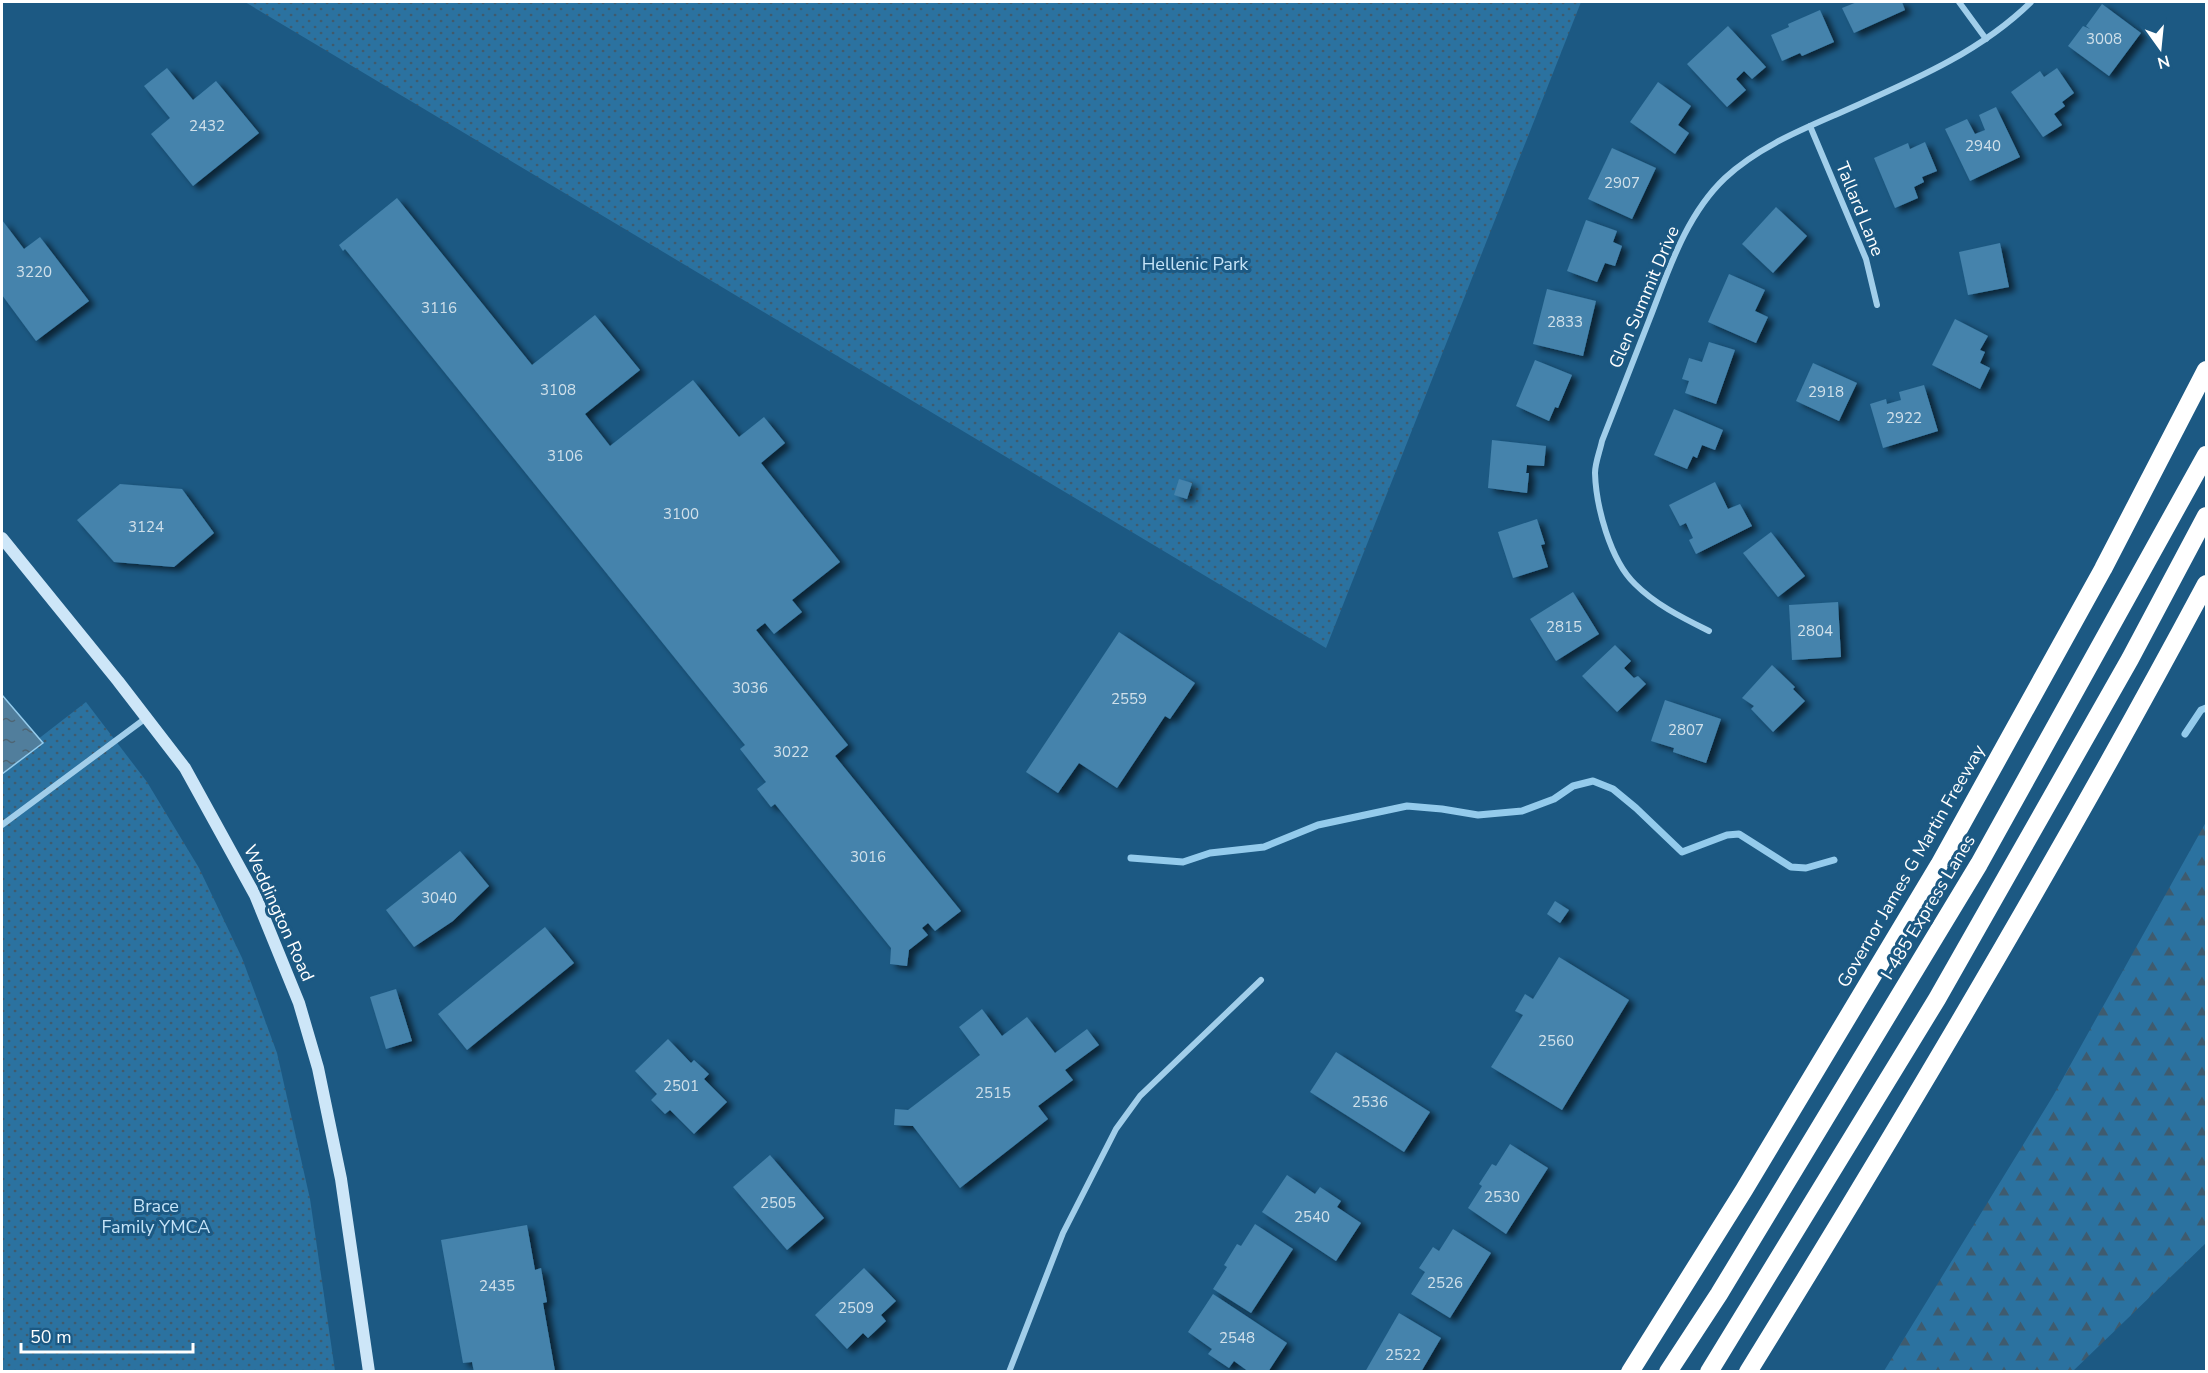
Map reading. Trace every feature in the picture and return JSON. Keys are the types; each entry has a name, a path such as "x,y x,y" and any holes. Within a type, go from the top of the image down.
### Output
{"highway":[{"name":"Governor James G Martin Freeway","path":"1630,1371 1744,1190 1939,865 2103,569 2206,370"},
{"name":"I-485 Express Lanes","path":"1668,1371 1719,1294 1979,864 2206,455"},
{"path":"1709,1371 1949,979 2125,669 2206,516"},
{"path":"1748,1371 1817,1261 2010,938 2120,745 2206,584"}],"main road":[{"name":"Weddington Road","path":"2,538 184,768 231,848 255,895 299,1003 318,1068 332,1127 369,1371"}],"street":[{"path":"1959,2 1986,39"},
{"name":"Glen Summit Drive","path":"1709,631 1672,612 1635,584 1621,566 1602,522 1595,471 1602,441 1675,255 1704,203 1724,179 1753,156 1787,136 1933,70 1986,39 2031,2"},
{"name":"Tallard Lane","path":"1810,126 1866,259 1877,305"},
{"path":"2,825 146,718"},
{"path":"1009,1371 1063,1233 1116,1129 1140,1096 1261,980"}],"green space":[{"name":"Hellenic Park","path":"245,2 1581,2 1326,648"},
{"name":"Brace Family YMCA","path":"86,702 147,782 199,868 242,958 277,1053 310,1199 335,1371 2,1372 2,767"},
{"path":"2206,822 2206,1243 2073,1371 1884,1371 2053,1096"}],"water":[{"path":"2,695 43,743 2,774"}],"building":[{"path":"1857,2 1902,2 1905,10 1854,33 1842,8"},
{"path":"2102,4 2141,33 2109,76 2068,46 2083,26 2090,29 2086,26"},
{"path":"1820,10 1834,42 1802,56 1800,53 1782,61 1771,35 1789,27 1788,24"},
{"path":"1728,26 1766,67 1752,79 1744,71 1736,79 1746,90 1727,107 1687,64"},
{"path":"167,68 193,100 216,81 259,133 193,186 151,134 170,118 144,86"},
{"path":"2057,68 2074,93 2062,102 2065,106 2054,114 2062,125 2043,137 2011,92 2040,71 2044,77"},
{"path":"1658,82 1691,106 1678,125 1689,133 1675,154 1630,122"},
{"path":"1996,107 2020,157 1970,181 1945,129 1967,119 1975,134 1985,130 1979,115"},
{"path":"1925,142 1937,171 1922,177 1924,182 1914,187 1918,198 1895,208 1874,158 1908,143 1910,149"},
{"path":"1612,148 1656,168 1632,219 1588,199"},
{"path":"397,198 532,365 595,315 640,370 585,414 610,446 693,380 739,437 764,417 785,443 761,463 840,562 792,600 802,612 774,634 765,623 756,630 848,745 835,756 961,911 935,931 928,923 922,928 928,935 909,950 907,966 890,964 891,948 775,804 771,807 757,789 766,782 740,749 745,745 345,249 343,251 339,245"},
{"path":"1776,207 1807,236 1773,273 1742,244"},
{"path":"2,220 24,249 40,237 89,301 36,341 2,295"},
{"path":"1586,220 1617,231 1613,242 1622,246 1615,266 1605,263 1597,282 1567,271"},
{"path":"2000,243 2009,287 1968,295 1959,252"},
{"path":"1729,274 1765,290 1755,311 1768,317 1756,343 1708,322"},
{"path":"1547,289 1596,301 1583,356 1533,344"},
{"path":"1955,319 1988,336 1980,350 1985,352 1980,363 1990,368 1980,389 1932,365"},
{"path":"1709,342 1735,350 1716,404 1685,393 1689,381 1682,379 1689,358 1702,362"},
{"path":"1535,360 1572,375 1558,408 1555,407 1549,421 1516,406"},
{"path":"1813,363 1857,383 1839,421 1796,401"},
{"path":"1924,385 1938,431 1883,448 1870,404 1886,399 1887,404 1901,400 1899,392"},
{"path":"1674,409 1723,430 1715,450 1702,445 1697,458 1693,456 1687,469 1654,455"},
{"path":"1492,440 1546,446 1544,466 1527,465 1526,473 1529,473 1527,493 1488,488"},
{"path":"1179,479 1192,483 1187,499 1174,495"},
{"path":"1715,482 1728,509 1740,504 1752,526 1696,554 1689,540 1693,538 1686,523 1680,526 1669,505"},
{"path":"120,484 182,489 214,533 174,567 114,562 77,520"},
{"path":"1537,519 1545,544 1541,545 1548,567 1513,578 1498,532"},
{"path":"1771,532 1805,576 1778,597 1743,553"},
{"path":"1573,592 1599,634 1556,661 1530,619"},
{"path":"1838,602 1841,657 1792,660 1789,605"},
{"path":"1119,632 1195,683 1170,719 1165,716 1117,788 1079,763 1058,793 1026,772"},
{"path":"1615,645 1631,661 1624,668 1634,678 1638,676 1646,684 1617,712 1582,676"},
{"path":"1772,665 1795,687 1793,689 1805,701 1773,732 1751,709 1754,706 1742,698"},
{"path":"1665,700 1721,719 1706,763 1673,752 1674,748 1651,741"},
{"path":"460,851 489,886 453,921 414,947 386,910"},
{"path":"1555,901 1569,910 1560,923 1547,914"},
{"path":"545,927 574,963 467,1050 438,1014"},
{"path":"1559,957 1629,1000 1562,1110 1491,1067 1523,1015 1515,1011 1525,994 1533,999"},
{"path":"396,989 412,1041 386,1049 370,997"},
{"path":"982,1009 1002,1036 1027,1017 1055,1053 1087,1029 1099,1045 1065,1070 1073,1080 1038,1106 1048,1119 960,1188 913,1126 894,1125 895,1109 908,1110 980,1055 959,1027"},
{"path":"668,1039 691,1063 694,1060 709,1074 704,1079 727,1102 694,1134 670,1110 665,1114 651,1100 657,1094 635,1071"},
{"path":"1336,1052 1430,1112 1404,1152 1310,1092"},
{"path":"1510,1144 1548,1168 1506,1234 1468,1208 1482,1186 1479,1184 1492,1164 1496,1166"},
{"path":"770,1155 824,1218 787,1250 733,1187"},
{"path":"1287,1175 1315,1194 1320,1187 1341,1201 1337,1207 1361,1223 1336,1261 1262,1212"},
{"path":"1255,1224 1293,1249 1251,1313 1213,1289 1227,1267 1224,1265 1237,1244 1241,1246"},
{"path":"527,1225 535,1270 541,1268 547,1302 543,1303 555,1371 474,1372 472,1362 463,1363 441,1240"},
{"path":"1453,1229 1491,1253 1450,1318 1411,1294 1425,1272 1419,1268 1433,1247 1439,1251"},
{"path":"864,1268 896,1301 881,1315 886,1321 868,1338 863,1333 847,1349 815,1315"},
{"path":"1213,1294 1287,1343 1268,1372 1249,1372 1234,1361 1229,1368 1208,1354 1212,1349 1188,1332"},
{"path":"1399,1313 1441,1338 1421,1372 1365,1372"}],"waterway":[{"path":"2185,734 2201,710 2206,708"},
{"path":"1131,858 1183,862 1210,853 1264,847 1318,825 1407,806 1478,815 1522,811 1554,799 1573,786 1593,781 1613,789 1682,852 1727,835 1739,834 1791,867 1806,868 1834,860"}]}
